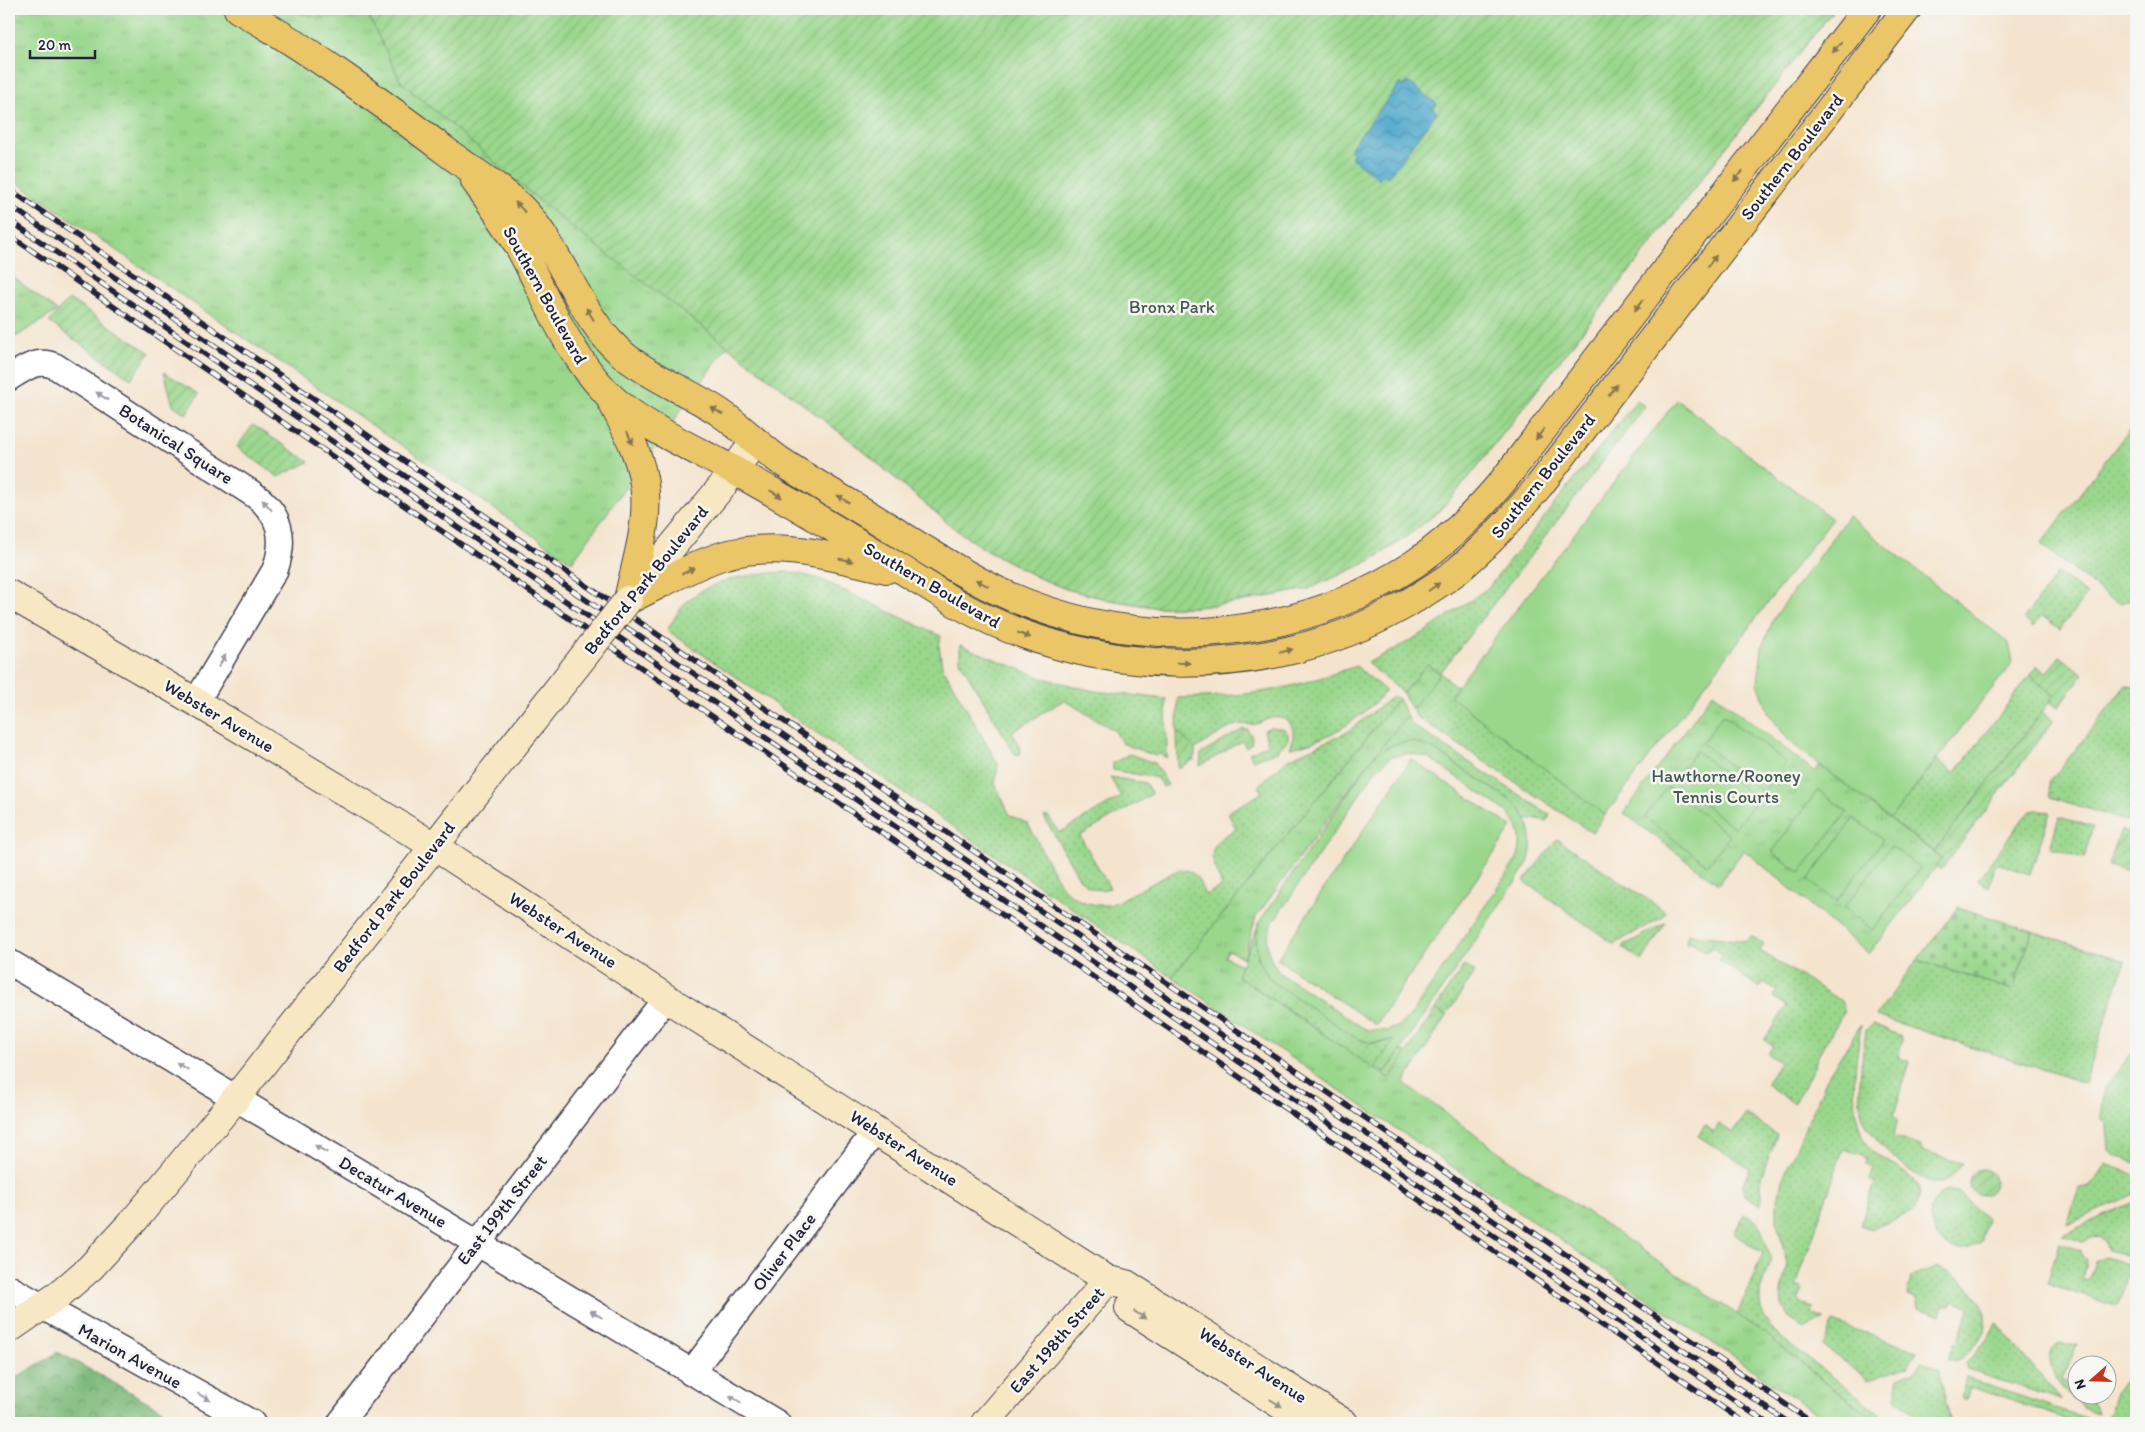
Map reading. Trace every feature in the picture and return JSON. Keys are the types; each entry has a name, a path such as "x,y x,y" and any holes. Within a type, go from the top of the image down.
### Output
{"main road":[{"name":"Southern Boulevard","path":"238,9 285,36 333,68 460,162 506,193 529,216 554,251 598,327 624,356 721,413 780,460 969,576 1036,607 1074,620 1111,627 1150,632 1190,633 1231,630 1271,624 1310,614 1347,600 1382,583 1416,562 1447,539 1477,512 1504,481 1867,9"},
{"name":"Southern Boulevard","path":"460,162 494,207 516,243 565,339 593,378 608,394 650,424 734,470 979,616 1042,642 1083,653 1129,660 1201,664 1238,661 1316,644 1354,631 1410,602 1456,571 1486,546 1513,517 1907,9"},
{"path":"608,394 634,447 645,491 644,518 628,600"},
{"name":"Bedford Park Boulevard","path":"9,1329 41,1307 90,1268 130,1226 236,1098 755,441"},
{"path":"628,600 710,561 756,550 800,550 909,574"},
{"name":"Webster Avenue","path":"9,594 196,702 434,846 666,998 876,1130 1108,1280 1126,1284 1344,1423"},
{"name":"Webster Avenue","path":"1108,1280 1116,1299 1309,1423"},
{"name":"East 198th Street","path":"985,1423 1108,1280"}],"street":[{"name":"Botanical Square","path":"9,378 40,362 54,366 264,501 272,510 280,529 281,550 271,579 196,702"},
{"name":"Decatur Avenue","path":"9,962 777,1423"},
{"name":"East 199th Street","path":"340,1423 666,998"},
{"name":"Oliver Place","path":"692,1373 876,1130"},
{"name":"Marion Avenue","path":"9,1288 252,1423"}],"green space":[{"name":"Bronx Park","path":"9,9 1834,9 1466,481 1438,512 1406,537 1370,561 1308,589 1239,602 1197,607 1154,607 1110,600 1066,589 1037,577 981,547 955,529 855,444 728,345 572,562 9,177"},
{"name":"Bronx Park","path":"290,9 1834,9 1466,481 1438,512 1406,537 1370,561 1308,589 1239,602 1197,607 1154,607 1110,600 1066,589 1037,577 981,547 955,529 855,444 554,213 401,82 366,11 328,18 310,16"},
{"path":"9,274 57,311 9,341"},
{"path":"69,299 150,353 131,379 49,322"},
{"path":"164,372 199,394 186,414 173,405"},
{"path":"1637,400 1645,407 1440,673 1457,687 1451,696 1605,815 1592,833 1417,717 1412,709 1439,672 1427,664 1403,693 1367,663 1425,632 1488,588"},
{"path":"1677,400 1832,519 1605,815 1450,696"},
{"path":"2136,421 2136,591 2130,599 2121,603 2109,598 2041,544"},
{"path":"253,425 309,462 278,477 237,447"},
{"path":"1848,516 2009,643 2013,662 1890,819 1790,742 1769,714 1758,683 1762,647 1774,618"},
{"path":"791,572 817,578 941,636 939,646 942,666 998,764 995,784 1010,815 1028,824 1058,881 1068,893 1081,901 1096,905 1110,905 1180,869 1191,872 1194,875 1205,895 1222,886 1212,853 1218,841 1236,829 1228,812 1262,793 1258,786 1288,759 1346,733 1393,696 1398,699 1172,977 667,630 682,607 704,589 732,579"},
{"path":"2058,573 2087,594 2060,629 2042,616 2033,627 2023,619"},
{"path":"960,645 1042,678 1094,691 1166,699 1167,758 1159,754 1155,756 1122,743 1115,731 1064,700 1012,732 1021,750 1020,754 1015,754 960,661"},
{"path":"2060,656 2083,674 2058,708 2050,702 2054,696 2030,675 2037,666 2046,673"},
{"path":"1427,664 1440,673 1412,709 1403,693"},
{"path":"1356,666 1386,691 1366,711 1342,727 1304,745 1290,748 1293,730 1289,722 1278,718 1269,719 1254,725 1236,725 1195,749 1177,731 1178,698 1211,697 1267,691 1301,684"},
{"path":"2030,675 2054,696 1934,852 1890,819 1937,760 1955,773"},
{"path":"2126,685 2136,688 2136,824 2050,797 2049,783"},
{"name":"Hawthorne/Rooney Tennis Courts","path":"1713,693 1815,772 1820,765 1942,859 1869,954 1744,850 1718,884 1624,813"},
{"path":"1398,699 1407,716 1372,758 1256,917 1244,958 1228,950 1225,957 1241,965 1237,976 1390,1079 1435,1009 1446,1016 1404,1083 1517,1165 1766,1334 1834,1390 1881,1423 1831,1423 1172,977"},
{"path":"2042,712 2054,720 1941,870 1936,866 1942,859 1934,852"},
{"path":"1723,715 1786,762 1763,792 1702,743"},
{"path":"1407,716 1412,725 1550,815 1547,821 1533,818 1527,821 1516,804 1433,749 1423,745 1402,744 1372,758"},
{"path":"1271,727 1284,729 1288,733 1288,740 1277,751 1253,760 1249,753 1268,744 1264,730"},
{"path":"1243,729 1248,730 1252,737 1251,744 1246,748 1242,741 1200,766 1201,754"},
{"path":"1177,731 1195,749 1195,759 1178,768"},
{"path":"1414,742 1433,749 1516,804 1528,824 1531,847 1528,863 1385,1073 1376,1066 1394,1040 1370,1043 1354,1037 1272,981 1260,964 1256,937 1260,921 1372,758 1392,746","holes":["1409,753 1429,758 1506,811 1518,829 1520,848 1515,862 1409,1018 1399,1026 1386,1031 1368,1030 1280,973 1272,961 1267,948 1267,940 1271,925 1376,770 1391,757"]},
{"path":"1696,751 1758,799 1735,828 1673,781"},
{"path":"1129,754 1154,763 1168,785 1163,787 1157,778 1113,770 1113,763"},
{"path":"1411,759 1512,827 1376,1025 1277,959"},
{"path":"1110,777 1145,783 1152,794 1080,836 1110,888 1097,890 1080,879 1044,817 1048,816 1059,833 1121,797"},
{"path":"1668,787 1730,836 1707,865 1645,817"},
{"path":"1818,790 1847,812 1800,873 1772,852"},
{"path":"2037,810 2050,813 2030,874 1996,863 1989,887 1977,880 2025,816 2031,811"},
{"path":"2059,817 2093,827 2084,858 2050,848"},
{"path":"1854,818 1883,840 1836,902 1808,880"},
{"path":"2121,830 2136,835 2126,871 2108,866"},
{"path":"1557,839 1666,912 1663,917 1614,944 1524,881"},
{"path":"1891,846 1920,868 1873,930 1844,908"},
{"path":"1958,907 2032,931 2013,990 1917,960"},
{"path":"1260,921 1256,941 1258,958 1267,975 1361,1040 1375,1043 1394,1040 1385,1073 1401,1050 1407,1054 1390,1080 1237,975"},
{"path":"1666,922 1642,961 1622,947"},
{"path":"2032,931 2125,961 2085,1083 1876,1016 1917,960 2013,990"},
{"path":"1688,934 1746,941 1751,936 1764,944 1760,951 1841,1001 1845,1011 1822,1048 1804,1087 1793,1103 1766,1084 1780,1063 1768,1054 1773,1046 1764,1040 1787,1006 1773,997 1777,991 1764,982 1760,988 1719,960 1723,955 1711,947 1707,952 1692,942 1686,943"},
{"path":"1464,965 1475,972 1446,1016 1435,1009"},
{"path":"1874,1024 1900,1036 1902,1040 1898,1057 1910,1062 1893,1117 1898,1119 1893,1137 1921,1146 1920,1151 1962,1163 1953,1176 1944,1182 1931,1182 1908,1169 1874,1137 1863,1118 1860,1097 1862,1063 1866,1030"},
{"path":"1861,1025 1855,1068 1854,1096 1858,1124 1868,1146 1912,1178 1918,1185 1920,1195 1914,1211 1872,1229 1860,1225 1875,1182 1869,1180 1873,1168 1866,1165 1867,1160 1863,1155 1843,1149 1796,1286 1803,1289 1799,1300 1801,1304 1813,1308 1811,1314 1825,1319 1804,1329 1788,1316 1782,1305 1781,1292 1787,1264 1777,1222 1777,1205 1782,1180 1829,1074"},
{"path":"2136,1048 2136,1163 2113,1155 2109,1150 2107,1125 2101,1117 2105,1087"},
{"path":"1746,1114 1777,1135 1761,1177 1761,1205 1744,1195 1743,1183 1750,1169 1698,1136 1705,1125 1714,1132 1719,1124 1733,1133"},
{"path":"2105,1164 2136,1175 2136,1193 2067,1225 2079,1188 2092,1184 2101,1173"},
{"path":"1982,1169 1991,1173 1995,1182 1991,1191 1982,1195 1973,1191 1969,1182 1973,1173"},
{"path":"1949,1191 1958,1192 1987,1219 1981,1242 1966,1249 1954,1249 1944,1244 1932,1225 1930,1214 1932,1204 1938,1196"},
{"path":"2136,1201 2136,1236 2130,1256 2108,1250 2105,1241 2099,1236 2090,1237 2083,1242 2062,1235"},
{"path":"1744,1214 1759,1223 1771,1259 1760,1291 1760,1303 1762,1314 1774,1332 1891,1423 1881,1423 1834,1390 1766,1334 1737,1315 1763,1253 1734,1234"},
{"path":"2059,1243 2081,1250 2082,1256 2086,1260 2082,1278 2087,1280 2095,1262 2105,1257 2131,1265 2118,1307 2047,1284"},
{"path":"1938,1267 1962,1281 1972,1290 1980,1301 1984,1312 1985,1324 1981,1337 1966,1354 1955,1361 1948,1361 1955,1341 1958,1342 1970,1307 1953,1301 1951,1306 1943,1306 1940,1315 1918,1308 1916,1298 1907,1295 1911,1277"},
{"path":"1833,1322 1917,1351 1908,1367 1868,1380 1823,1345"},
{"path":"1996,1322 2061,1400 1968,1370 1966,1362 1983,1344"},
{"path":"2061,1342 2077,1345 2073,1354 2068,1354 2068,1365 2062,1379 2068,1382 2068,1394 2051,1371 2049,1360 2052,1350"},
{"path":"58,1352 186,1423 9,1423 9,1382"},
{"path":"1921,1362 1939,1369 1950,1420 1949,1423 1926,1423 1895,1398 1899,1378 1915,1370"},
{"path":"2136,1367 2136,1423 2123,1423 2107,1416 2112,1404 2118,1404 2118,1391"},
{"path":"1966,1378 2088,1419 2086,1422 2077,1419 2076,1422 1970,1387 1966,1400 1961,1398"},
{"path":"2080,1404 2094,1404 2097,1413"}],"water":[{"path":"1408,82 1437,104 1433,109 1437,112 1388,177 1383,174 1379,179 1351,157 1354,153 1349,150 1400,83 1404,86"}],"railway":[{"path":"9,189 871,781 1813,1423"},
{"path":"9,205 1789,1423"},
{"path":"9,220 1767,1423"},
{"path":"9,235 1745,1423"}]}
